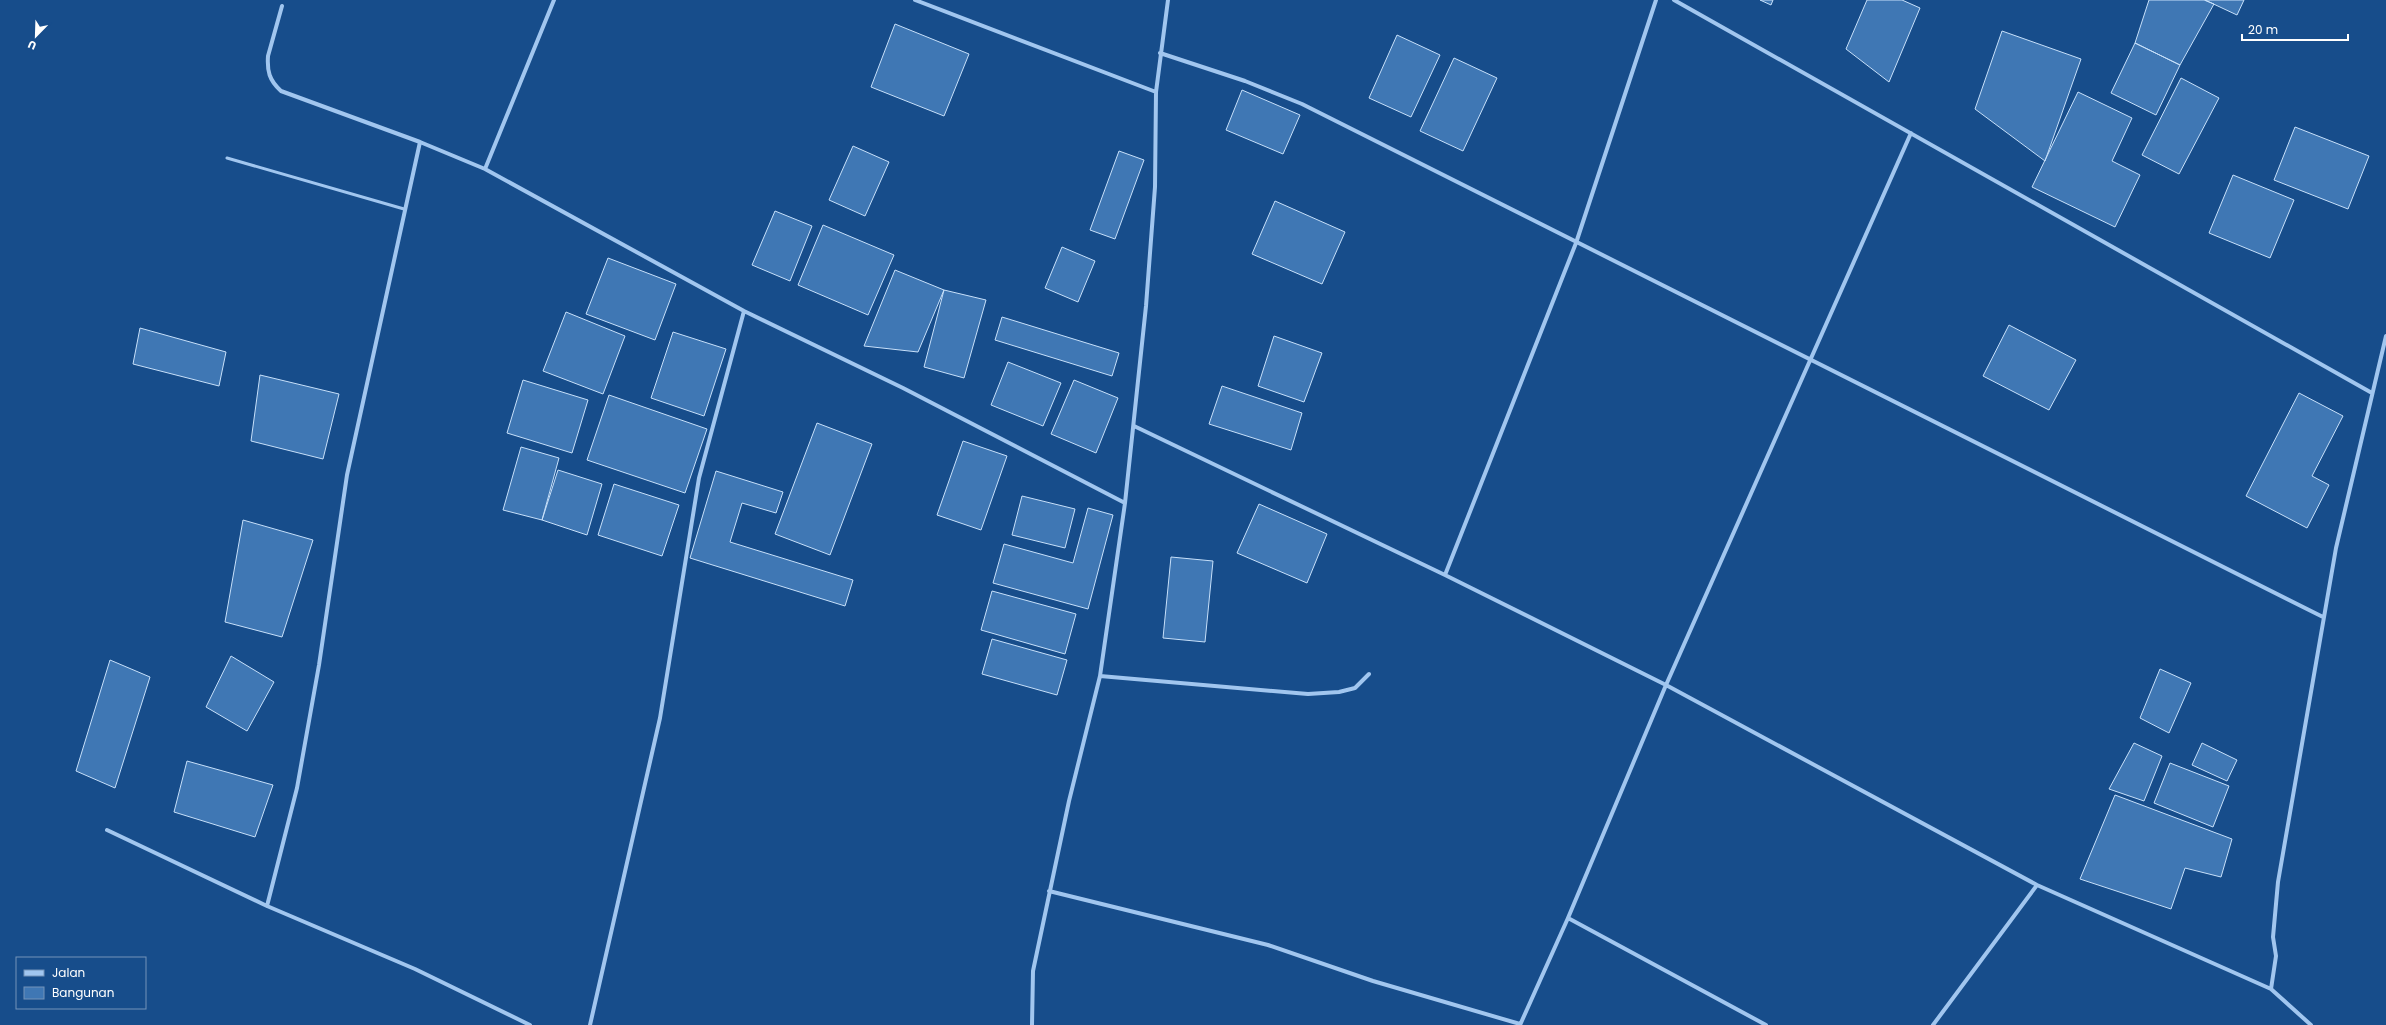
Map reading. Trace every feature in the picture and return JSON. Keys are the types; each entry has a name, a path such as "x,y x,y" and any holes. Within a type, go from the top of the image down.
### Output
{"street":[{"path":"485,169 554,0"},
{"path":"915,0 1156,92"},
{"path":"1032,1025 1034,972 1049,891 1100,676 1126,503 1146,306 1155,187 1156,92 1160,52 1168,0"},
{"path":"1445,575 1576,243 1656,0"},
{"path":"1674,0 2372,393"},
{"path":"282,6 268,56 270,79 280,91 420,142 485,169 744,311 903,388 1126,503"},
{"path":"1160,52 1245,81 1302,104 2323,618"},
{"path":"1049,891 1304,955 1373,981 1520,1024 1568,918 1666,684 1911,133"},
{"path":"267,906 297,788 319,665 347,475 420,142"},
{"path":"590,1025 660,718 699,478 744,311"},
{"path":"2271,989 2276,956 2274,937 2278,882 2323,618 2336,548 2386,336"},
{"path":"1134,426 1445,575 1666,684 2037,885 2271,989 2311,1025"},
{"path":"1100,676 1308,694 1339,692 1355,688 1369,674"},
{"path":"107,830 267,906 415,969 530,1025"},
{"path":"1933,1025 2037,885"},
{"path":"1568,918 1766,1025"}],"lane":[{"path":"227,158 404,210"}],"building":[{"path":"1760,0 1773,0 1771,5"},
{"path":"1867,0 1902,0 1920,8 1889,82 1846,49"},
{"path":"2149,0 2204,0 2214,4 2180,65 2135,43"},
{"path":"2205,0 2244,0 2237,15"},
{"path":"895,24 969,54 944,116 871,87"},
{"path":"2002,31 2081,59 2045,161 1975,109"},
{"path":"1397,35 1440,55 1411,117 1369,98"},
{"path":"2135,43 2180,65 2156,115 2111,93"},
{"path":"1454,58 1497,78 1463,151 1420,131"},
{"path":"2181,78 2219,98 2179,174 2142,155"},
{"path":"1242,90 1300,115 1283,154 1226,130"},
{"path":"2078,92 2132,118 2112,161 2140,175 2115,227 2032,187"},
{"path":"2295,127 2369,156 2348,209 2274,180"},
{"path":"853,146 889,162 865,216 829,200"},
{"path":"1119,151 1144,160 1115,239 1090,230"},
{"path":"2233,175 2294,200 2270,258 2209,233"},
{"path":"1275,201 1345,232 1322,284 1252,254"},
{"path":"775,211 812,226 790,281 752,265"},
{"path":"823,225 894,255 868,315 798,285"},
{"path":"1062,247 1095,261 1078,302 1045,288"},
{"path":"608,258 676,284 655,340 586,314"},
{"path":"895,270 944,290 918,352 864,346"},
{"path":"944,290 986,300 964,378 924,367"},
{"path":"566,312 625,336 603,394 543,371"},
{"path":"1002,317 1119,353 1112,376 995,340"},
{"path":"2009,325 2076,360 2049,410 1983,376"},
{"path":"140,328 226,352 219,386 133,364"},
{"path":"673,332 726,349 704,416 651,398"},
{"path":"1274,336 1322,353 1304,402 1258,386"},
{"path":"1008,362 1061,383 1043,426 991,405"},
{"path":"260,375 339,394 323,459 251,441"},
{"path":"523,380 588,400 572,453 507,433"},
{"path":"1074,380 1118,398 1096,453 1051,434"},
{"path":"1222,386 1302,413 1291,450 1209,424"},
{"path":"2299,393 2343,416 2312,476 2329,485 2307,528 2246,496"},
{"path":"609,395 707,429 685,493 587,460"},
{"path":"817,423 872,444 830,555 775,534"},
{"path":"963,441 1007,456 981,530 937,515"},
{"path":"521,447 559,458 542,520 503,510"},
{"path":"558,470 602,484 587,535 542,520"},
{"path":"716,471 783,492 776,513 742,503 730,542 853,580 845,606 690,558"},
{"path":"614,484 679,505 662,556 598,535"},
{"path":"1022,496 1075,509 1065,548 1012,535"},
{"path":"1259,504 1327,534 1307,583 1237,553"},
{"path":"1088,508 1113,515 1088,609 993,583 1004,544 1073,563"},
{"path":"243,520 313,540 282,637 225,622"},
{"path":"1171,557 1213,561 1205,642 1163,638"},
{"path":"992,591 1076,614 1065,654 981,630"},
{"path":"992,639 1067,660 1057,695 982,674"},
{"path":"231,656 274,682 247,731 206,707"},
{"path":"110,660 150,677 115,788 76,771"},
{"path":"2160,669 2191,683 2169,733 2140,718"},
{"path":"2134,743 2162,756 2144,801 2109,789"},
{"path":"2202,743 2237,760 2227,781 2192,765"},
{"path":"187,761 273,785 255,837 174,812"},
{"path":"2170,763 2229,786 2213,827 2154,803"},
{"path":"2115,795 2232,839 2221,877 2185,868 2171,909 2080,879"}]}
